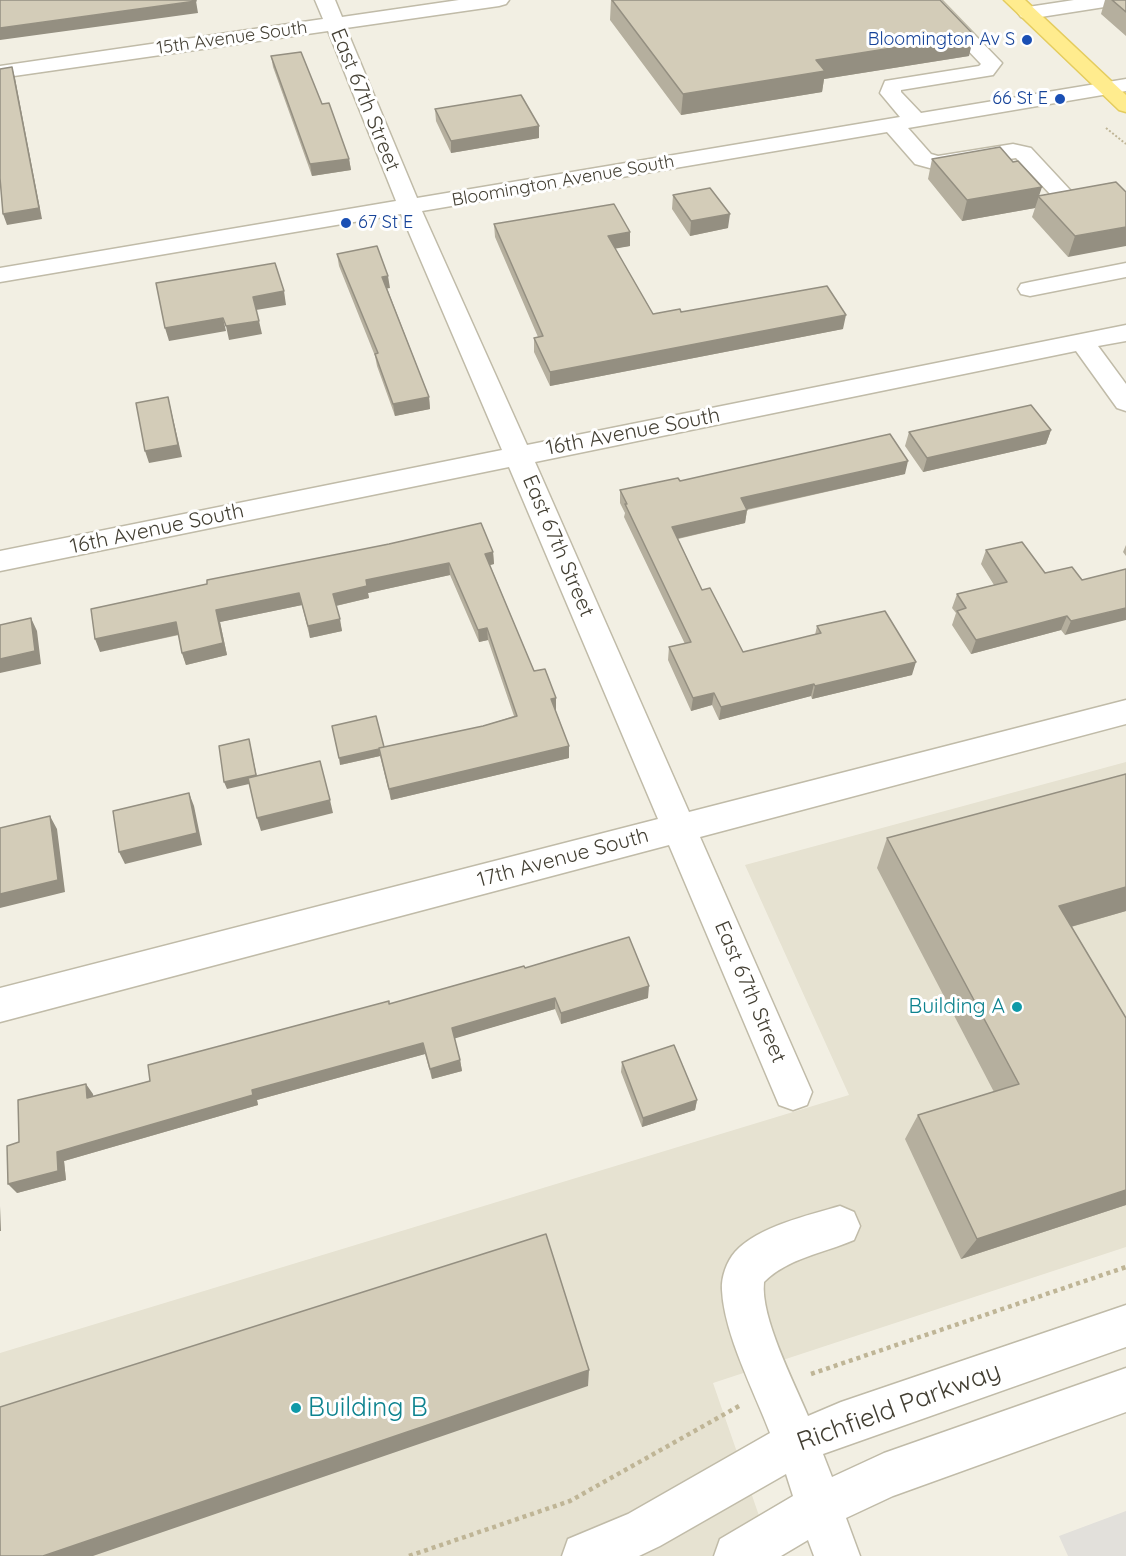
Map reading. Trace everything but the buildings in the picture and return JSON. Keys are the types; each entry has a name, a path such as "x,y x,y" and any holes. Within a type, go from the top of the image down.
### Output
{"main road":[{"path":"1021,7 1117,87 1126,106"}],"street":[{"name":"15th Avenue South","path":"0,72 329,12 499,0"},
{"path":"916,121 890,93 892,85 986,71 992,63 930,0"},
{"path":"1021,7 1098,1"},
{"name":"East 67th Street","path":"329,12 409,208 680,827 793,1092"},
{"name":"Bloomington Avenue South","path":"0,275 409,208 1117,87"},
{"path":"892,125 923,159 937,164 1013,151 1023,153 1060,191"},
{"path":"1030,289 1126,270"},
{"name":"16th Avenue South","path":"0,561 1126,333"},
{"path":"1083,342 1125,400"},
{"name":"17th Avenue South","path":"0,1005 1126,712"},
{"path":"837,1556 797,1443 772,1387 741,1292 744,1275 759,1258 785,1245 840,1226"},
{"name":"Richfield Parkway","path":"585,1556 644,1530 797,1443 841,1424 1126,1326"},
{"path":"737,1556 819,1507 884,1476 1126,1390"}],"shaded area":[{"path":"1126,762 1126,1247 713,1383 773,1556 0,1556 0,1353 849,1095 745,865"},
{"path":"1126,1511 1126,1556 1068,1556 1059,1536"}],"place":[{"name":"Bloomington Av S","path":"1027,40"},
{"name":"66 St E","path":"1060,99"},
{"name":"67 St E","path":"346,223"},
{"name":"Building A","path":"1017,1007"},
{"name":"Building B","path":"296,1408"}]}
